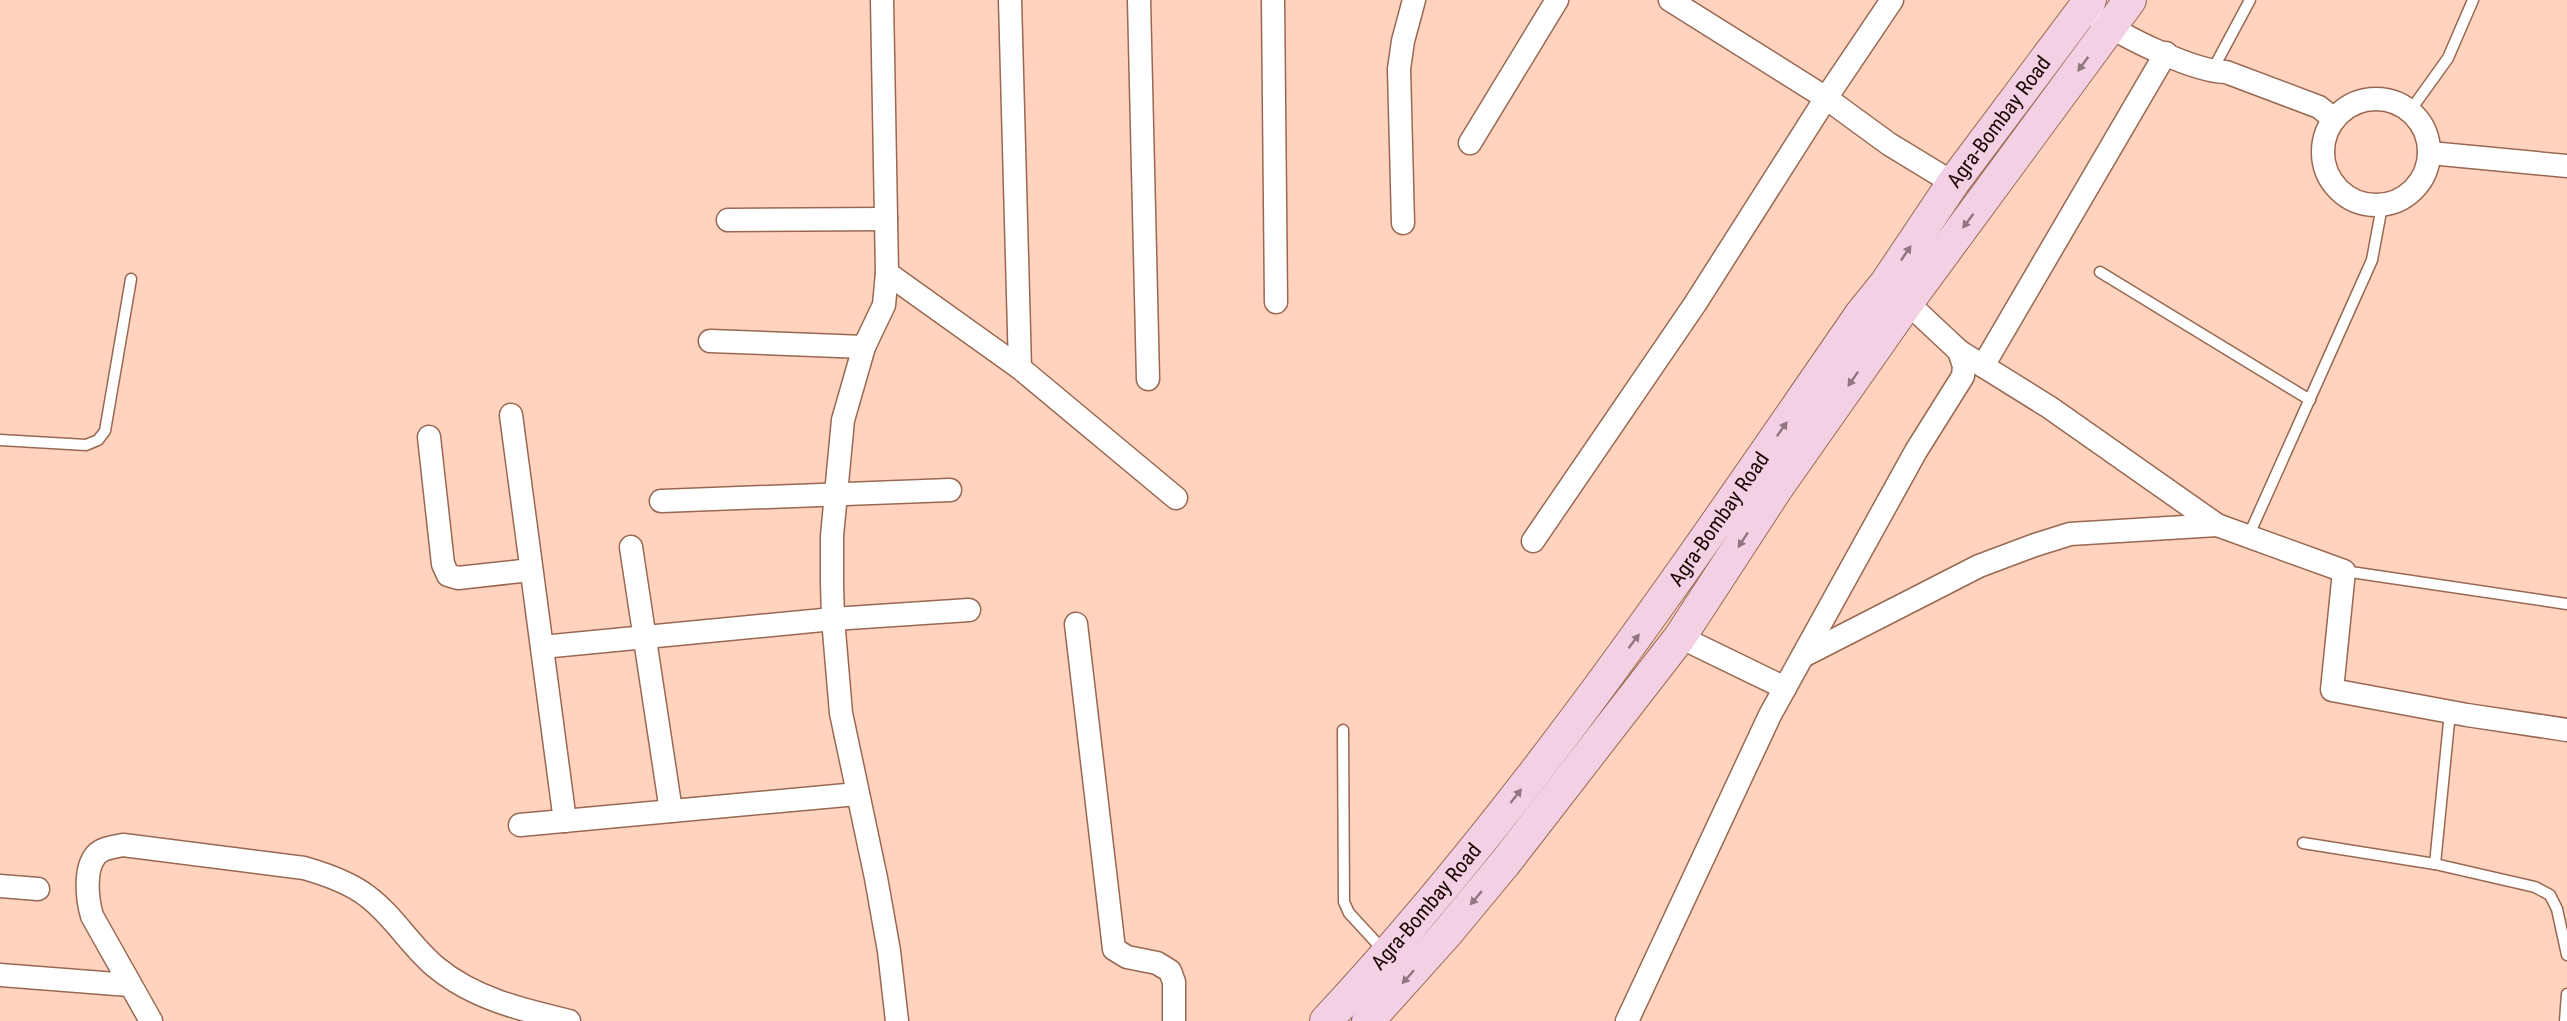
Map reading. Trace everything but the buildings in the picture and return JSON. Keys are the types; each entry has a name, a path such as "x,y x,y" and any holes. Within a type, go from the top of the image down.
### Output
{"main road":[{"name":"Agra-Bombay Road","path":"1326,1021 1388,955 1480,842 1649,621 1861,314 1896,293 2130,0"},
{"name":"Agra-Bombay Road","path":"1368,1021 1447,933 1505,863 1680,637 1776,488 1896,293 1953,183 2087,4"}],"street":[{"path":"882,0 886,219 884,305 864,347 843,420 832,536 833,619 842,713 887,940 897,1021"},
{"path":"1010,0 1020,368"},
{"path":"1139,0 1148,379"},
{"path":"1273,0 1276,302"},
{"path":"1403,223 1399,69 1402,41 1412,14 1414,0"},
{"path":"1470,143 1557,0"},
{"path":"1670,0 1826,98 1889,144 1953,183"},
{"path":"1533,541 1695,304 1826,98 1892,0"},
{"path":"2087,4 2110,27 2212,72 2219,82 2316,120 2334,119"},
{"path":"1983,366 2166,53"},
{"path":"2371,99 2392,101 2410,111 2424,127 2430,153 2428,168 2417,187 2402,200 2382,206 2361,204 2339,191 2329,178 2322,154 2324,137 2334,119 2351,105 2371,99"},
{"path":"2430,153 2567,166"},
{"path":"728,220 886,219"},
{"path":"886,273 1020,368 1176,498"},
{"path":"1896,293 1959,351 2049,407 2217,525 2344,571 2332,690 2450,712 2567,730"},
{"path":"710,341 864,347"},
{"path":"1627,1021 1770,715 1916,451 1963,376 1964,366 1959,351"},
{"path":"511,415 565,821"},
{"path":"429,437 443,564 448,575 459,578 531,570"},
{"path":"661,501 950,490"},
{"path":"1803,656 1979,566 2035,545 2070,534 2217,525"},
{"path":"631,547 671,811"},
{"path":"542,647 833,619 969,610"},
{"path":"1076,624 1114,949 1126,957 1157,963 1170,971 1174,982 1173,1021"},
{"path":"1680,637 1785,688"},
{"path":"520,825 858,794"},
{"path":"151,1021 92,916 88,902 91,865 97,853 107,848 123,845 304,868 327,875 367,896 438,969 471,991 526,1011 569,1021"},
{"path":"0,885 38,889"},
{"path":"0,975 129,985"}],"lane":[{"path":"2212,72 2250,0"},
{"path":"2410,111 2448,58 2473,0"},
{"path":"2248,537 2372,260 2382,206"},
{"path":"2100,272 2310,400"},
{"path":"0,440 86,446 98,440 105,431 131,279"},
{"path":"2344,571 2567,604"},
{"path":"2435,864 2450,712"},
{"path":"1343,730 1344,902 1349,914 1388,955"},
{"path":"2302,843 2435,864 2535,887 2550,895 2557,909 2567,955"},
{"path":"2565,1021 2567,994"}]}
